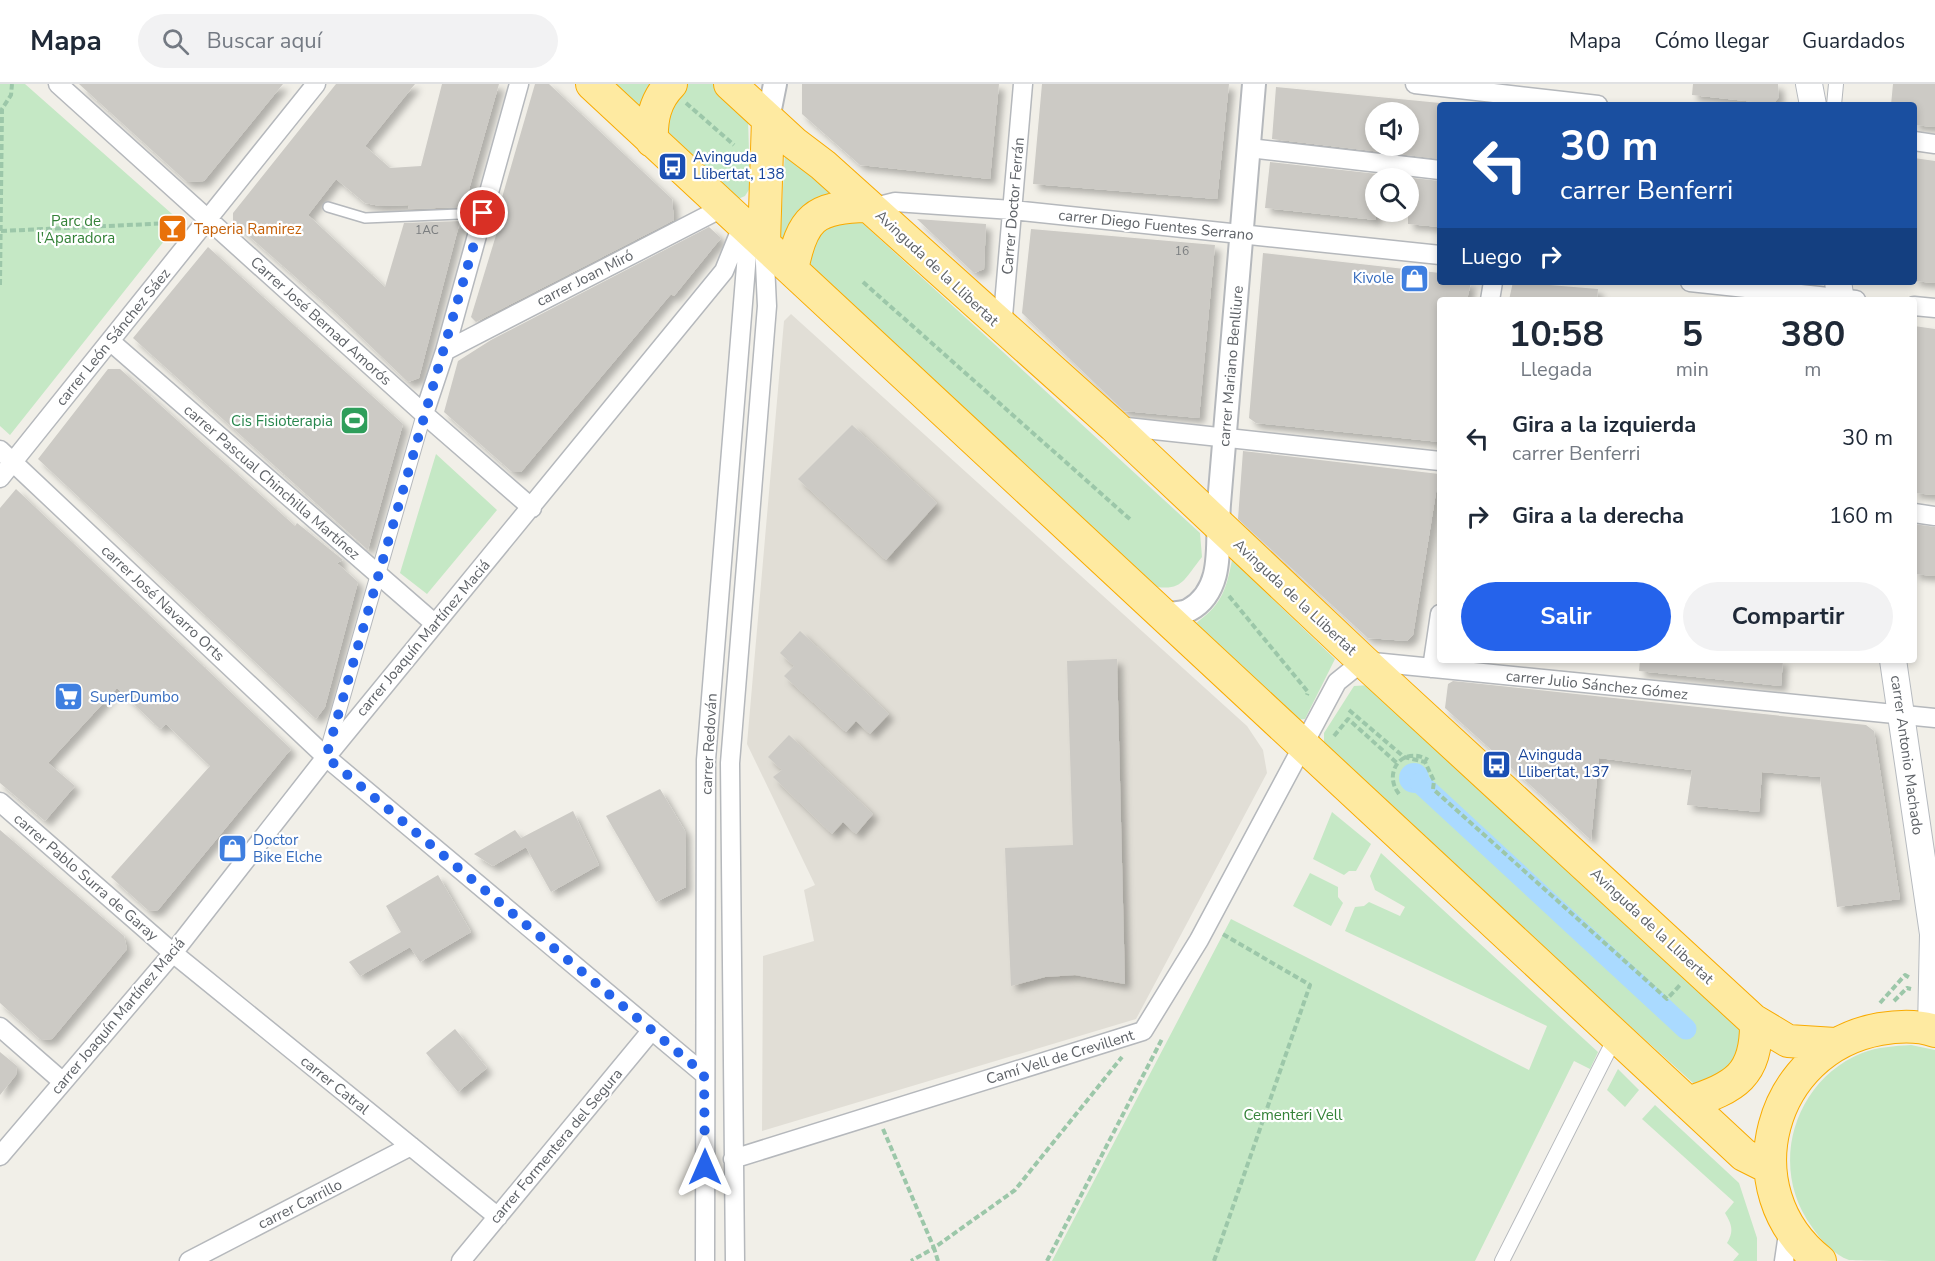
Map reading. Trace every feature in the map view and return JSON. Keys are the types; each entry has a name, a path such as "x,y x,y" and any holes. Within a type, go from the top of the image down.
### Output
{"highway":[{"path":"592,84 1744,1155 1770,1168"},
{"name":"Avinguda de la Llibertat","path":"730,84 1114,426 1363,661 1756,1022 1788,1041 1835,1044"},
{"path":"652,141 654,111 659,98 675,90"},
{"path":"745,225 768,119"},
{"path":"792,270 797,243 810,222 828,208 869,207"},
{"path":"1688,1103 1718,1093 1736,1083 1748,1069 1756,1040 1756,1022"},
{"path":"1820,1261 1809,1252 1789,1227 1776,1198 1770,1168 1771,1141 1777,1114 1792,1085 1810,1063 1835,1044 1860,1033 1898,1026 1933,1030"}],"main road":[{"path":"1809,84 1812,102"},
{"name":"carrer Antonio Machado","path":"1893,663 1933,934 1933,1030"}],"street":[{"name":"Carrer José Bernad Amorós","path":"58,84 424,414 532,508"},
{"path":"326,757 424,414 445,351 519,84"},
{"path":"768,119 775,84"},
{"name":"Carrer Doctor Ferrán","path":"1002,328 1023,84"},
{"name":"carrer Mariano Benlliure","path":"1162,614 1188,611 1205,598 1218,568 1217,525 1254,84"},
{"path":"1415,84 1576,102"},
{"path":"1834,102 1836,84"},
{"name":"carrer León Sánchez Sáez","path":"0,478 6,456 110,341 313,85"},
{"path":"1917,141 1935,144"},
{"path":"1249,148 1437,170"},
{"name":"carrer Diego Fuentes Serrano","path":"869,207 895,202 1012,210 1437,255"},
{"name":"carrer Joan Miró","path":"445,351 745,225"},
{"name":"carrer Joaquín Martínez Maciá","path":"0,1156 173,952 434,623 532,508 724,271 745,225"},
{"name":"carrer Redován","path":"705,1261 706,760 745,225"},
{"name":"carrer Redován","path":"735,1261 732,1159 730,762 767,306 745,225"},
{"path":"1726,285 1844,295"},
{"path":"1917,306 1935,308"},
{"name":"carrer Pascual Chinchilla Martínez","path":"110,341 434,623"},
{"path":"1114,426 1437,461"},
{"name":"carrer José Navarro Orts","path":"6,456 326,757 704,1074"},
{"path":"1917,513 1935,516"},
{"path":"1432,668 1437,634"},
{"path":"1303,745 1337,682 1363,661"},
{"name":"carrer Julio Sánchez Gómez","path":"1363,661 1935,718"},
{"name":"Camí Vell de Crevillent","path":"732,1159 1143,1031 1198,940 1303,745"},
{"name":"carrer Pablo Surra de Garay","path":"0,802 173,952"},
{"name":"carrer Catral","path":"173,952 498,1217"},
{"path":"0,1027 63,1082"},
{"name":"carrer Formentera del Segura","path":"461,1261 652,1030"},
{"path":"1502,1261 1616,1036"},
{"name":"carrer Carrillo","path":"189,1261 411,1146"},
{"path":"1784,1261 1789,1227"}],"lane":[{"path":"328,207 365,218 483,213"}],"path":[{"path":"0,285 2,109 11,95 12,84"},
{"path":"675,90 734,145"},
{"path":"0,231 172,223 191,239"},
{"path":"863,282 1132,521"},
{"path":"1228,596 1308,692 1305,700"},
{"path":"1349,710 1404,757 1425,762 1434,781 1433,789 1667,999 1684,981 1679,977"},
{"path":"1334,736 1348,719 1397,763"},
{"path":"1399,794 1392,781 1397,763 1404,757 1414,755 1428,760"},
{"path":"1213,942 1219,932 1310,985 1214,1261"},
{"path":"911,1261 934,1248 1015,1190 1143,1031"},
{"path":"1047,1261 1166,1032"},
{"path":"877,1114 938,1261"}],"shaded area":[{"path":"791,314 1247,726 1263,750 1267,773 1136,1019 762,1131 763,956 814,941 804,890 815,885 747,744 784,321"}],"green space":[{"name":"Parc de l'Aparadora","path":"0,84 25,84 180,221 10,435 0,426"},
{"path":"606,84 663,84 644,118"},
{"path":"683,84 716,84 748,118 750,188 745,196 738,199 663,137 660,112"},
{"path":"785,150 842,199 780,245"},
{"path":"857,218 1200,533 1202,557 1185,579 1168,588 1147,585 812,276 804,257 820,220"},
{"path":"436,454 497,510 427,594 400,573"},
{"path":"1232,560 1335,659 1305,719 1294,720 1193,625 1216,605 1224,590"},
{"path":"1371,685 1745,1032 1752,1047 1715,1086 1693,1083 1324,749 1324,733 1354,686"},
{"path":"1332,812 1371,844 1356,871 1349,871 1344,875 1313,859"},
{"name":"Cementeri Vell","path":"1381,853 1598,1052 1590,1069 1574,1061 1475,1261 1052,1261 1231,919 1529,1070 1547,1026 1345,931 1355,907 1364,906 1369,902 1400,916 1405,907 1375,890 1370,876"},
{"path":"1310,873 1338,887 1338,897 1343,903 1331,926 1293,906"},
{"path":"1911,1045 1935,1050 1935,1261 1849,1260 1838,1255 1824,1242 1799,1204 1792,1179 1790,1153 1795,1128 1804,1105 1819,1084 1838,1066 1868,1051"},
{"path":"1618,1069 1639,1090 1625,1107 1607,1090"},
{"path":"1655,1105 1739,1183 1757,1238 1757,1261 1733,1261 1739,1254 1727,1243 1731,1235 1731,1228 1725,1213 1734,1202 1642,1119"}],"water":[{"path":"1414,763 1420,764 1428,772 1428,784 1420,792 1414,793 1408,792 1400,784 1399,778 1400,772 1408,764"}],"building":[{"path":"79,84 283,84 204,181 187,182"},
{"path":"336,84 415,84 365,146 390,168 421,166 442,84 499,84 464,207 408,209 409,205 380,206 365,203 336,179 308,215 385,287 404,223 460,221 419,378 408,382 334,311 233,222 233,213"},
{"path":"535,84 549,84 672,199 674,220 476,322 471,317 497,232 492,232"},
{"path":"802,84 999,84 990,179 860,165 802,114"},
{"path":"1042,84 1229,84 1217,199 1033,184"},
{"path":"1693,84 1778,84 1779,97 1775,102 1755,102 1692,95"},
{"path":"1893,84 1935,84 1935,127 1917,125 1917,102 1891,102"},
{"path":"1276,87 1437,103 1437,159 1415,156 1419,156 1419,102 1365,102 1365,150 1272,139"},
{"path":"1917,158 1935,161 1935,283 1917,281"},
{"path":"1270,162 1365,173 1365,219 1265,208"},
{"path":"1419,179 1437,181 1437,227 1408,224 1408,222 1419,222"},
{"path":"917,219 986,224 984,269 974,273"},
{"path":"709,227 721,238 674,296 671,294 521,472 512,472 444,412 458,361 491,340"},
{"path":"1031,229 1215,245 1199,418 1124,411 1022,313"},
{"path":"208,247 403,424 368,550 133,338"},
{"path":"1263,253 1437,273 1437,285 1470,285 1468,297 1437,297 1437,442 1256,423 1249,418"},
{"path":"1512,285 1598,289 1597,297 1510,297"},
{"path":"1917,326 1935,329 1935,495 1917,493"},
{"path":"108,369 120,369 295,526 297,523 343,560 337,563 358,582 325,707 316,719 38,459"},
{"path":"852,425 937,503 886,560 798,479"},
{"path":"1243,451 1437,474 1437,486 1413,635 1407,641 1368,638 1238,519"},
{"path":"16,489 291,749 158,910 149,911 111,877 210,766 166,724 160,729 117,688 48,763 75,786 45,821 0,783 0,508"},
{"path":"1917,524 1935,527 1935,576 1917,574"},
{"path":"800,631 889,714 870,734 856,721 846,732 784,676 794,666 780,653"},
{"path":"1117,659 1125,984 1075,975 1045,977 1011,986 1005,848 1073,845 1067,661"},
{"path":"1640,663 1783,663 1781,686 1639,671"},
{"path":"1453,681 1866,725 1874,731 1900,899 1837,907 1820,777 1762,772 1759,812 1687,805 1692,770 1599,758 1591,840 1445,708 1448,684"},
{"path":"789,735 873,814 856,834 843,822 832,834 773,777 782,770 768,757"},
{"path":"660,789 685,831 686,887 656,902 606,816"},
{"path":"573,811 599,865 551,892 526,847 493,866 474,854 515,830 521,838"},
{"path":"0,830 124,936 127,949 52,1039 41,1040 0,1003"},
{"path":"438,875 471,932 420,962 410,947 360,976 349,962 401,932 386,906"},
{"path":"455,1029 487,1068 458,1092 426,1053"},
{"path":"0,1052 17,1066 16,1075 0,1095"}],"waterway":[{"path":"1420,783 1686,1029"}],"place":[{"name":"Avinguda Llibertat, 138","path":"672,166"},
{"name":"Taperia Ramirez","path":"173,229"},
{"name":"Kivole","path":"1415,278"},
{"name":"Cis Fisioterapia","path":"354,421"},
{"name":"SuperDumbo","path":"69,697"},
{"name":"Avinguda Llibertat, 137","path":"1497,764"},
{"name":"Doctor Bike Elche","path":"232,849"}],"route":[{"path":"483,213 326,757 704,1074 705,1167"}]}
